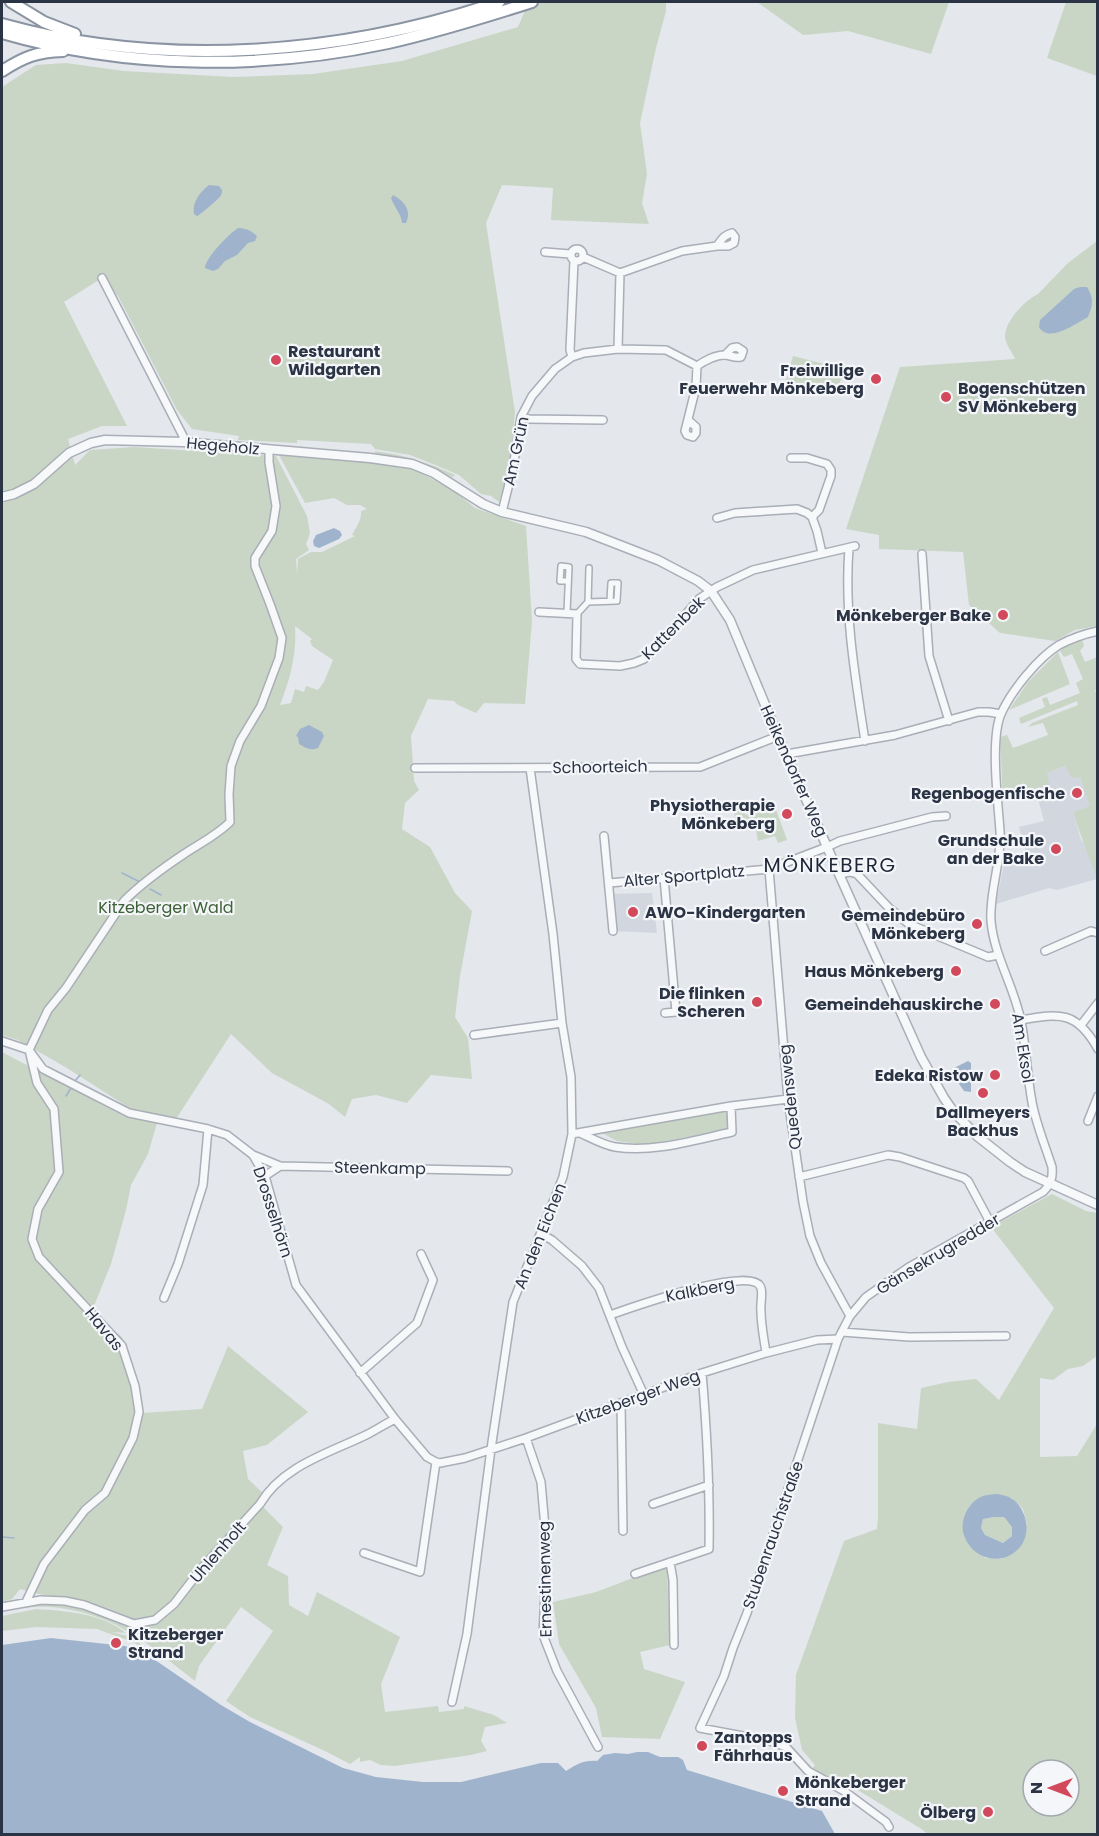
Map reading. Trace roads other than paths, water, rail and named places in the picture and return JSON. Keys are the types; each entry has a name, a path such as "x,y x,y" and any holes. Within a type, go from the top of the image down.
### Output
{"highway":[{"path":"11,2 44,22 95,42"},
{"path":"2,24 95,42 136,47 190,51 283,48 385,33 499,2"},
{"path":"2,33 76,50 135,58 252,61 369,47 457,26 532,2"},
{"path":"2,70 33,54 45,51 76,50"}],"street":[{"path":"583,257 620,273 682,251 717,246"},
{"path":"572,357 570,350 572,251 577,249 582,251 583,257"},
{"path":"545,252 572,257 579,261 583,257"},
{"path":"618,349 620,273"},
{"path":"102,278 183,436 183,442"},
{"name":"Am Grün","path":"502,512 513,468 521,417 532,396 555,369 572,357 584,353 618,349 666,350 697,366"},
{"path":"688,420 696,387 697,366 705,360 725,355"},
{"path":"521,417 603,420"},
{"name":"Hegeholz","path":"2,497 34,484 69,453 91,443 121,440 183,442 400,462 434,473 456,486"},
{"path":"29,1050 48,1010 66,988 124,901 135,890 230,822 231,766 240,741 261,706 279,658 282,638 255,566 255,558 272,531 276,506 269,450"},
{"path":"791,459 807,458 827,464 831,470 819,510 812,517"},
{"name":"Heikendorfer Weg","path":"456,486 483,504 502,512 586,532 658,561 711,591 730,620 839,874 921,1057 944,1098 953,1112 990,1147 1010,1162 1050,1184 1098,1205"},
{"path":"717,518 735,513 797,509 812,517 822,553"},
{"path":"711,591 753,570 852,547 848,602 850,636 865,741"},
{"path":"922,554 929,656 949,721"},
{"path":"539,612 577,614 588,602 589,568"},
{"path":"567,612 568,582"},
{"name":"Kattenbek","path":"577,614 576,659 580,664 620,666 644,659 688,610 711,591"},
{"path":"588,602 610,601"},
{"path":"787,754 895,735 978,712 1001,714 1022,681 1053,650 1079,635 1098,631"},
{"name":"Am Eksol","path":"1001,714 995,744 1000,847 991,920 998,955 1009,980 1021,1020 1033,1105 1052,1167 1053,1176 1050,1184"},
{"name":"Schoorteich","path":"415,768 700,767 778,736"},
{"name":"An den Eichen","path":"452,1701 467,1634 513,1302 563,1177 576,1134 571,1077 562,1023 553,934 530,768"},
{"name":"Alter Sportplatz","path":"609,884 769,869 840,841 932,817 946,816"},
{"name":"Alter Sportplatz","path":"604,836 613,931"},
{"name":"Quedensweg","path":"769,869 788,1099 808,1227 821,1263 850,1316"},
{"path":"839,874 850,872 857,874 889,908 909,924 988,957 998,955"},
{"path":"664,878 676,1012 665,1013"},
{"path":"1045,951 1091,931 1098,933"},
{"path":"1081,1025 1098,1003"},
{"path":"1021,1020 1059,1016 1073,1020 1081,1025 1098,1050"},
{"path":"474,1035 562,1023"},
{"name":"Drosselhörn","path":"2,1041 29,1050 43,1069 129,1113 208,1128 227,1135 253,1155 265,1176 296,1285 395,1419 427,1456 437,1463"},
{"name":"Havas","path":"26,1602 44,1563 85,1510 105,1493 133,1438 139,1412 135,1386 122,1346 39,1257 32,1239 38,1209 58,1172 54,1109 37,1083 29,1050"},
{"path":"1088,1121 1098,1096"},
{"path":"576,1134 731,1106 788,1099"},
{"path":"576,1134 613,1147 623,1148 644,1149 685,1142 732,1132 731,1106"},
{"path":"164,1298 178,1264 203,1185 208,1128"},
{"name":"Steenkamp","path":"253,1155 280,1166 508,1171"},
{"path":"799,1177 888,1155 900,1157 968,1181 990,1222"},
{"path":"265,1176 280,1166"},
{"name":"Gänsekrugredder","path":"840,1335 850,1316 866,1297 909,1267 1043,1192 1050,1184"},
{"path":"541,1234 552,1240 582,1266 599,1288 644,1395"},
{"path":"360,1373 417,1323 433,1280 421,1254"},
{"name":"Kalkberg","path":"610,1315 675,1293 716,1283 751,1281 758,1283 761,1288 760,1311 766,1353"},
{"name":"Kitzeberger Weg","path":"437,1463 465,1458 526,1438 702,1373 817,1340 840,1335 1006,1336"},
{"name":"Stubenrauchstraße","path":"840,1335 747,1612 724,1676 700,1728 770,1741 786,1747 808,1772 856,1799 886,1822 889,1827"},
{"path":"635,1574 708,1549 709,1485 702,1373"},
{"path":"621,1404 623,1531"},
{"name":"Uhlenholt","path":"2,1608 41,1600 65,1601 84,1605 134,1624 155,1620 174,1604 201,1569 279,1481 310,1460 395,1419"},
{"name":"Ernestinenweg","path":"526,1438 541,1482 547,1550 543,1635 557,1671 598,1746"},
{"path":"364,1553 420,1572 437,1463"},
{"path":"653,1504 709,1485"},
{"path":"670,1562 673,1580 674,1645"}],"water":[{"path":"209,185 219,186 222,194 197,216 194,214 195,201"},
{"path":"393,195 406,206 408,218 406,223 402,223 391,198"},
{"path":"238,228 255,234 257,236 255,241 248,243 237,255 225,261 218,269 213,271 205,268 213,253"},
{"path":"1087,287 1092,298 1088,317 1063,331 1043,332 1039,327 1040,320 1074,289"},
{"path":"334,528 342,535 339,539 319,548 314,546 313,541 316,535"},
{"path":"309,725 322,732 324,736 318,748 310,749 299,744 296,736 300,729"},
{"path":"968,1061 971,1063 971,1092 964,1091 951,1072 952,1069"},
{"path":"995,1494 1010,1498 1019,1505 1025,1519 1026,1533 1020,1547 1015,1552 993,1559 980,1554 969,1545 963,1532 963,1520 972,1503 983,1496","holes":["1004,1517 1012,1527 1012,1536 1003,1543 985,1535 981,1528 983,1519"]},
{"path":"51,1638 125,1646 155,1660 250,1722 343,1768 376,1777 423,1782 461,1782 541,1763 558,1763 566,1771 581,1763 597,1761 603,1755 648,1752 660,1757 678,1757 683,1760 687,1770 822,1811 835,1834 2,1834 2,1645"}],"waterway":[{"path":"122,873 140,882"},
{"path":"150,889 161,895"},
{"path":"75,1081 80,1075"},
{"path":"66,1096 71,1088"},
{"path":"2,1537 14,1538"}],"place":[{"name":"Restaurant Wildgarten","path":"276,360"},
{"name":"Freiwillige Feuerwehr Mönkeberg","path":"876,379"},
{"name":"Bogenschützen SV Mönkeberg","path":"946,397"},
{"name":"Mönkeberger Bake","path":"1003,615"},
{"name":"Regenbogenfische","path":"1077,793"},
{"name":"Physiotherapie Mönkeberg","path":"787,814"},
{"name":"Grundschule an der Bake","path":"1056,849"},
{"name":"AWO-Kindergarten","path":"633,912"},
{"name":"Gemeindebüro Mönkeberg","path":"977,924"},
{"name":"Haus Mönkeberg","path":"956,971"},
{"name":"Die flinken Scheren","path":"757,1002"},
{"name":"Gemeindehauskirche","path":"995,1004"},
{"name":"Edeka Ristow","path":"995,1075"},
{"name":"Dallmeyers Backhus","path":"983,1093"},
{"name":"Kitzeberger Strand","path":"116,1643"},
{"name":"Zantopps Fährhaus","path":"702,1746"},
{"name":"Mönkeberger Strand","path":"783,1791"},
{"name":"Ölberg","path":"988,1812"}],"district":[{"name":"MÖNKEBERG","path":"830,865"}],"park label":[{"name":"Kitzeberger Wald","path":"166,907"}]}
